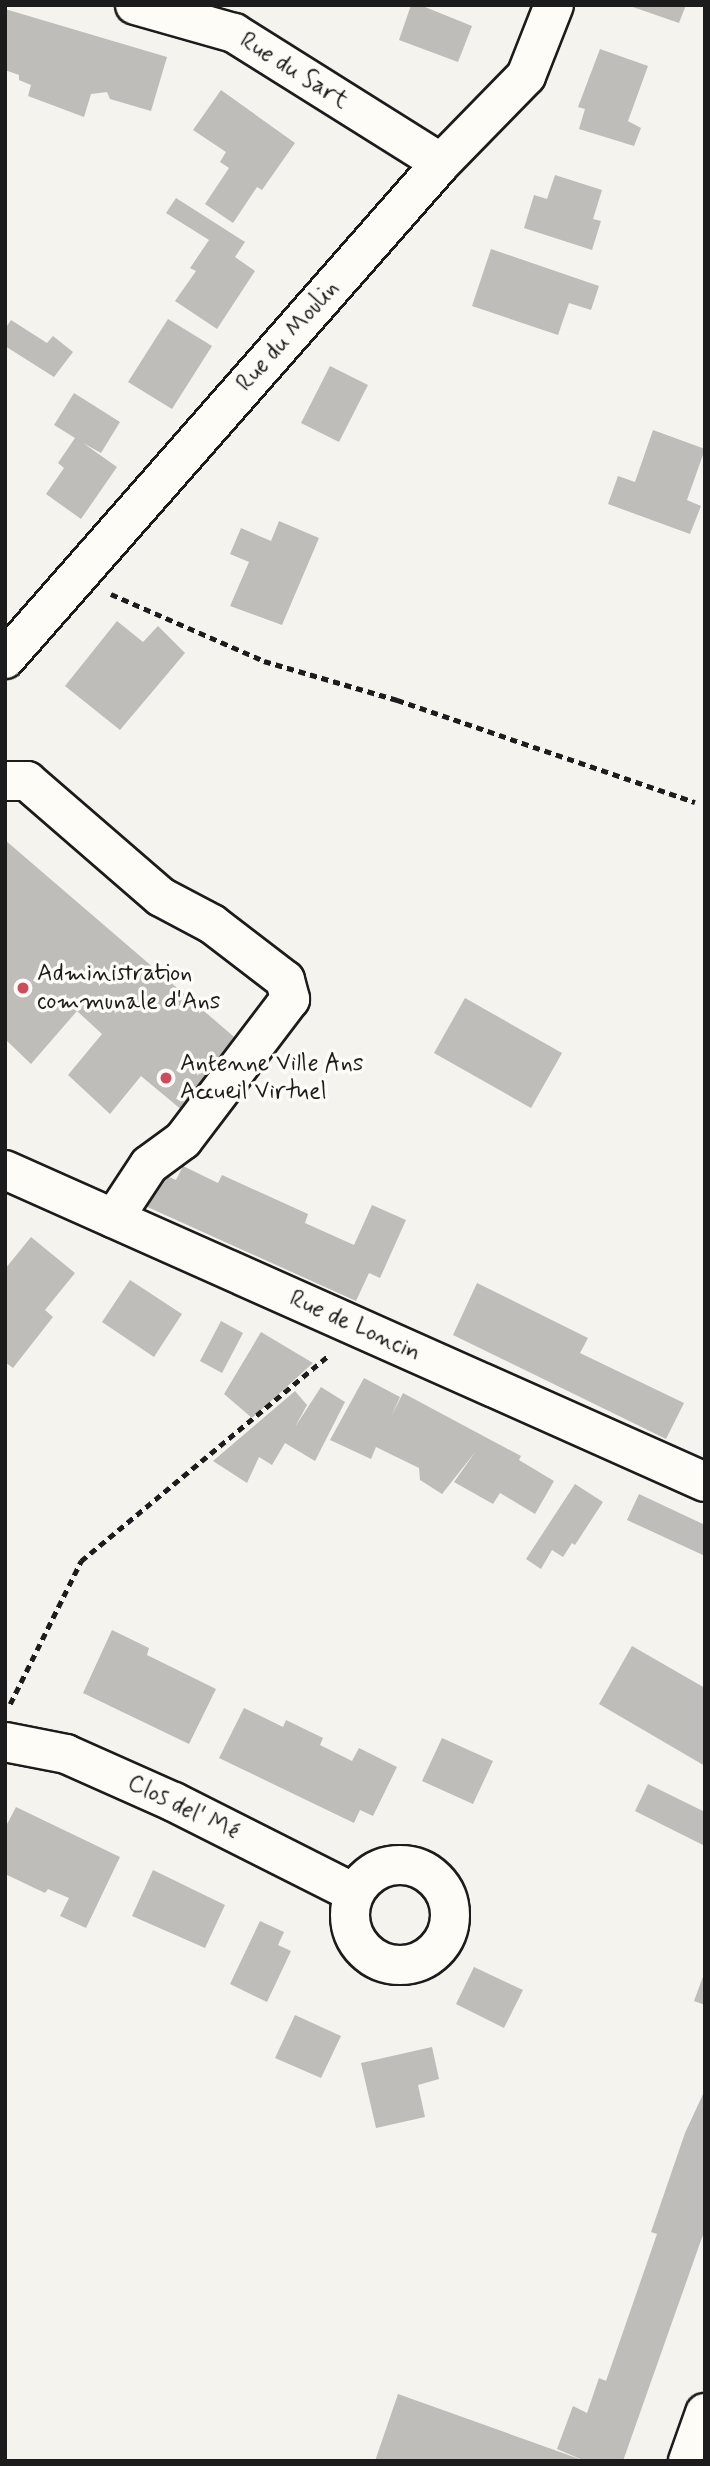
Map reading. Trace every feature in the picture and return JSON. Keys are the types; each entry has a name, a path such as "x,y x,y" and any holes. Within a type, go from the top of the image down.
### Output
{"street":[{"name":"Rue du Sart","path":"135,5 234,33 441,163"},
{"name":"Rue du Moulin","path":"5,659 441,163 526,76 554,5"},
{"path":"5,782 27,781 161,897 212,924 285,979 290,999 183,1140 149,1166 114,1218"},
{"name":"Rue de Loncin","path":"5,1170 705,1482"},
{"name":"Clos del' Mé","path":"5,1742 66,1754 174,1802 354,1893"},
{"path":"688,2461 705,2413"}],"path":[{"path":"76,576 136,606 264,661 397,700 695,802"},
{"path":"5,1713 81,1562 361,1329"}],"building":[{"path":"411,5 420,5 472,26 458,62 399,40"},
{"path":"627,5 686,5 679,23"},
{"path":"5,9 167,57 151,111 110,99 107,92 91,94 84,117 28,96 31,85 19,80 19,75 5,70"},
{"path":"600,49 648,66 628,121 641,128 634,146 579,129 585,109 578,107"},
{"path":"221,90 295,143 262,190 257,187 233,223 205,204 229,168 220,162 226,152 193,130"},
{"path":"555,175 602,190 593,219 601,221 592,250 524,228 534,195 547,199"},
{"path":"176,198 245,242 235,257 255,271 217,329 175,301 196,271 190,268 209,240 166,213"},
{"path":"491,249 599,286 591,310 569,303 558,335 472,306"},
{"path":"168,319 212,346 172,409 128,382"},
{"path":"11,320 47,343 53,336 73,352 54,377 5,346 5,329"},
{"path":"330,366 368,385 339,442 301,423"},
{"path":"74,393 120,422 101,453 83,443 117,467 81,519 46,494 64,468 58,463 75,438 54,425"},
{"path":"653,430 705,449 687,500 701,506 690,534 608,504 618,476 635,482"},
{"path":"279,521 319,538 282,625 230,606 249,562 230,554 241,528 271,541"},
{"path":"117,621 143,642 158,626 185,653 120,730 65,686"},
{"path":"5,840 240,1042 183,1111 141,1076 110,1114 68,1075 102,1034 77,1011 31,1064 5,1039"},
{"path":"465,998 562,1053 531,1108 434,1053"},
{"path":"183,1166 218,1183 222,1175 308,1214 305,1223 354,1245 372,1205 406,1220 380,1278 369,1273 356,1301 143,1205 158,1172 176,1180"},
{"path":"31,1237 75,1273 45,1310 53,1317 13,1368 5,1362 5,1269"},
{"path":"130,1280 182,1314 154,1357 102,1322"},
{"path":"477,1283 588,1338 580,1353 684,1403 666,1439 453,1335"},
{"path":"221,1321 243,1333 222,1373 200,1361"},
{"path":"261,1332 313,1363 252,1418 224,1394"},
{"path":"364,1378 400,1397 391,1417 403,1393 521,1456 519,1460 554,1481 535,1514 500,1493 493,1504 454,1482 476,1451 442,1494 420,1480 419,1468 376,1447 371,1459 330,1440"},
{"path":"321,1387 345,1402 315,1461 285,1443 272,1465 259,1457 247,1483 213,1461 295,1391 307,1405 295,1427"},
{"path":"575,1484 603,1502 575,1545 572,1543 563,1557 552,1550 541,1569 526,1559"},
{"path":"639,1494 705,1525 705,1556 627,1520"},
{"path":"112,1630 149,1648 147,1655 216,1689 189,1744 83,1693"},
{"path":"632,1646 705,1688 705,1766 599,1704"},
{"path":"244,1708 283,1727 286,1720 323,1738 320,1745 352,1761 359,1748 397,1767 373,1816 360,1810 354,1823 219,1758"},
{"path":"442,1738 493,1761 473,1804 422,1781"},
{"path":"648,1784 705,1812 705,1846 635,1811"},
{"path":"16,1807 120,1857 86,1928 60,1916 69,1898 48,1889 45,1893 5,1874 5,1828"},
{"path":"153,1870 225,1905 205,1948 132,1916"},
{"path":"260,1921 284,1932 278,1945 291,1951 267,2002 230,1984"},
{"path":"474,1967 523,1990 504,2028 456,2004"},
{"path":"705,1974 705,2005 694,2001"},
{"path":"295,2015 341,2036 321,2078 275,2058"},
{"path":"432,2047 439,2079 418,2085 425,2117 376,2128 361,2063"},
{"path":"704,2092 705,2229 623,2461 585,2461 557,2449 573,2406 587,2413 599,2378 606,2381 657,2234 651,2232 685,2133"},
{"path":"398,2394 532,2442 585,2461 375,2461"}],"place":[{"name":"Administration communale d'Ans","path":"23,988"},
{"name":"Antenne Ville Ans Accueil Virtuel","path":"166,1078"}]}
